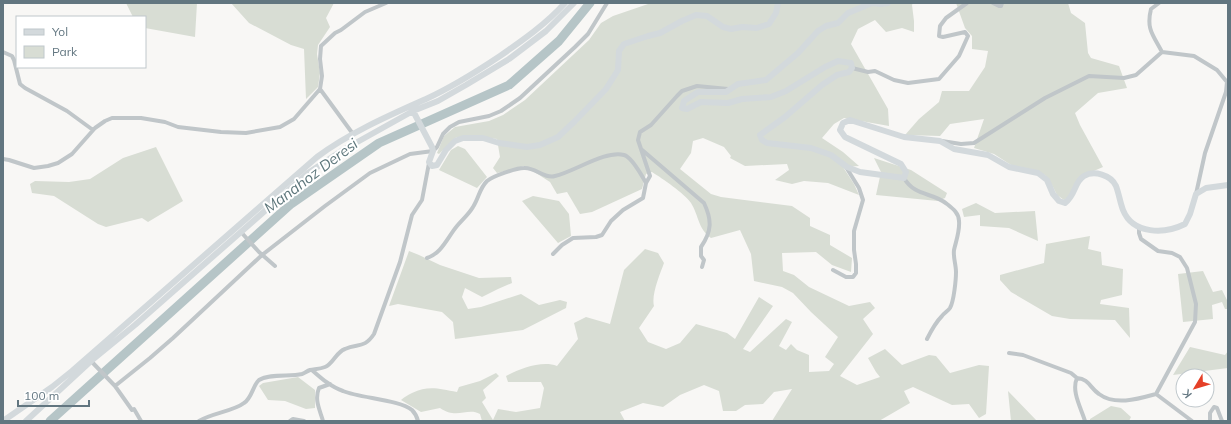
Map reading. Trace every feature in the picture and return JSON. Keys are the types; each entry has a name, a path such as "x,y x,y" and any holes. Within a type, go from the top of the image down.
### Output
{"street":[{"path":"3,159 34,168 58,163 72,154 93,130 105,121 112,118 141,118 165,122 178,127 221,132 246,133 280,127 294,119 320,89 322,76 320,60 321,46 335,33 365,12 386,3"},
{"path":"26,421 242,233 308,173 343,150 413,111 427,98 494,60 529,36 545,23 565,3"},
{"path":"3,421 52,387 72,371 302,169 328,149 353,134 438,101 466,86 508,59 546,31 574,3"},
{"path":"114,386 167,343 261,253 370,173 410,154 432,149 437,146 443,134 450,127 459,122 489,116 502,111 520,98 584,38 607,3"},
{"path":"429,162 432,166 437,164 446,150 455,141 463,138 483,138 499,143 526,147 540,145 558,137 606,89 618,70 619,51 624,44 660,33 696,15 707,16 723,27 731,29 742,26 757,28 768,24 776,14 778,3"},
{"path":"852,68 851,63 838,61 825,67 786,91 771,97 742,99 728,103 701,102 687,109 682,108 684,101 698,92 726,92 738,84 766,80 798,53 818,31 826,26 838,23 848,13 872,3 888,3"},
{"path":"852,68 868,72 875,71 894,80 908,83 939,80 959,56 968,36 965,32 943,37 939,36 940,26 946,18 967,3"},
{"path":"993,3 1001,6 1002,3"},
{"path":"1159,3 1151,9 1149,18 1150,29 1162,52"},
{"path":"3,52 16,58"},
{"path":"927,339 934,326 950,308 952,302 956,271 954,252 958,237 958,215 941,199 922,194 907,184 904,178 906,172 901,164 845,137 840,130 843,123 850,120 904,136 940,141 961,144 974,143 1045,98 1089,76 1124,78 1136,75 1162,52 1194,56 1217,70 1228,81 1226,92 1205,153 1190,214 1184,224 1166,231 1151,230 1139,227 1131,221 1123,210 1115,184 1106,176 1095,173 1085,175 1079,180 1072,198 1065,202 1059,201 1053,194 1047,180 1038,174 1009,167 988,156 954,149 940,141"},
{"path":"12,56 20,84 67,111 93,130"},
{"path":"852,68 849,72 837,74 822,85 785,117 760,135 762,140 767,143 811,148 831,155 845,165 860,172 904,178"},
{"path":"554,254 562,245 573,238 596,237 602,235 611,221 623,210 643,198 646,183 650,176 638,140 640,132 651,124 676,96 682,91 697,86 724,89 732,88"},
{"path":"320,89 353,134"},
{"path":"199,421 208,416 240,406 246,402 260,380 275,376 303,374 327,366 341,351 346,348 364,344 370,340 374,334 398,268 412,215 422,200 432,149 413,111"},
{"path":"640,148 704,203 709,214 710,229 701,247 701,256 704,260 702,267"},
{"path":"427,258 434,256 440,250 456,227 473,207 480,189 488,180 506,172 524,168 537,171 549,177 557,176 585,164 617,154 626,155 638,169 646,183"},
{"path":"833,270 846,277 853,277 856,273 854,231 864,200 859,188 845,165"},
{"path":"1196,194 1206,188 1228,185"},
{"path":"1139,227 1141,239 1158,251 1172,253 1180,258 1187,268 1196,304 1195,322 1156,394"},
{"path":"242,233 275,266"},
{"path":"1009,353 1022,355 1071,373 1077,378 1084,379 1098,394 1109,399 1128,400 1156,394 1192,421"},
{"path":"93,364 114,386 132,410 134,409 141,421"},
{"path":"312,370 330,384 341,390 354,395 378,399 408,408 416,415 418,421"},
{"path":"1077,378 1074,384 1078,403 1085,421"},
{"path":"324,421 317,403 317,393 319,388 330,384"},
{"path":"1210,421 1210,413 1214,407 1217,408 1222,421"},
{"path":"290,421 293,419 304,421"}],"green space":[{"path":"126,3 197,3 195,37 146,28 146,16 132,16"},
{"path":"231,3 334,3 326,18 330,27 318,45 317,54 320,73 318,87 306,99 304,49 291,45 249,23"},
{"path":"651,3 913,3 914,32 902,28 886,32 875,20 858,29 851,44 888,109 889,126 844,118 834,124 822,138 843,152 859,166 843,167 859,195 828,183 804,181 792,184 775,180 789,170 787,164 745,166 730,158 731,156 724,147 703,138 693,141 691,153 680,169 711,194 721,197 792,206 810,218 810,226 830,235 830,245 852,258 851,272 832,265 816,252 782,253 783,271 794,275 809,287 849,306 870,302 875,308 863,319 873,334 840,376 857,385 880,377 868,358 885,349 902,365 929,355 936,356 950,373 979,365 989,366 986,414 979,418 969,404 952,405 913,387 904,391 910,403 879,421 772,421 792,389 774,392 763,404 745,405 736,411 723,411 719,391 704,385 680,395 663,407 643,403 620,412 625,421 482,421 480,414 475,412 452,413 440,408 421,412 401,400 412,393 429,388 457,392 459,387 480,381 496,373 499,376 483,390 486,398 482,402 493,420 498,409 516,412 540,408 544,388 541,382 508,382 506,376 531,366 551,364 557,366 578,339 574,323 586,317 610,324 624,270 645,249 658,253 664,263 655,290 653,301 654,306 639,328 648,342 666,349 680,343 696,324 727,333 735,339 759,297 773,306 743,349 750,352 786,319 792,322 779,346 786,350 791,344 797,350 809,355 809,372 829,371 834,364 825,357 838,337 793,293 782,287 754,281 751,254 740,230 711,238 704,231 694,208 688,199 673,186 652,172 646,174 642,189 592,212 580,214 567,192 557,194 550,182 525,166 497,173 493,168 500,157 497,139 467,135 455,138 439,154 437,153 444,136 455,127 489,121 503,115 525,100 589,40 601,23 613,16"},
{"path":"956,3 1068,3 1071,13 1085,23 1088,53 1091,58 1119,66 1127,88 1098,93 1075,113 1103,167 1080,177 1070,196 1064,200 1057,195 1045,175 1011,165 994,154 974,148 984,119 950,124 940,136 905,135 919,119 939,102 942,91 969,91 985,67 988,51 972,49 972,36 965,28"},
{"path":"458,146 465,149 487,177 477,188 439,170 451,150"},
{"path":"156,147 183,201 148,222 142,218 106,227 98,224 54,196 32,193 30,184 35,181 69,182 90,179 123,158"},
{"path":"874,158 911,170 947,193 945,198 938,201 876,195 881,172"},
{"path":"533,196 559,201 569,214 571,236 558,243 522,201"},
{"path":"976,203 995,213 1035,211 1038,241 1009,228 980,226 980,215 964,217 962,209"},
{"path":"1090,236 1088,249 1101,252 1102,265 1123,269 1122,295 1101,300 1100,304 1129,308 1130,338 1115,320 1070,319 1052,316 1011,292 1000,280 1000,275 1044,263 1046,244"},
{"path":"409,251 440,265 479,278 511,277 512,283 482,297 465,288 462,297 468,309 481,307 521,294 539,305 560,300 567,302 566,308 523,330 455,339 453,322 442,312 398,304 389,306"},
{"path":"1203,271 1213,292 1222,290 1228,302 1228,309 1225,309 1222,302 1212,305 1213,319 1183,322 1178,274"},
{"path":"1190,347 1225,355 1228,351 1228,368 1215,370 1215,368 1177,368"},
{"path":"298,377 315,390 315,408 306,409 285,401 268,400 259,386 263,383"},
{"path":"1008,391 1037,421 1011,421"},
{"path":"1111,406 1121,408 1131,417 1129,421 1090,421 1090,419"}],"waterway":[{"name":"Manahoz Deresi","path":"50,421 291,204 379,143 509,85 559,41 590,3"}]}
